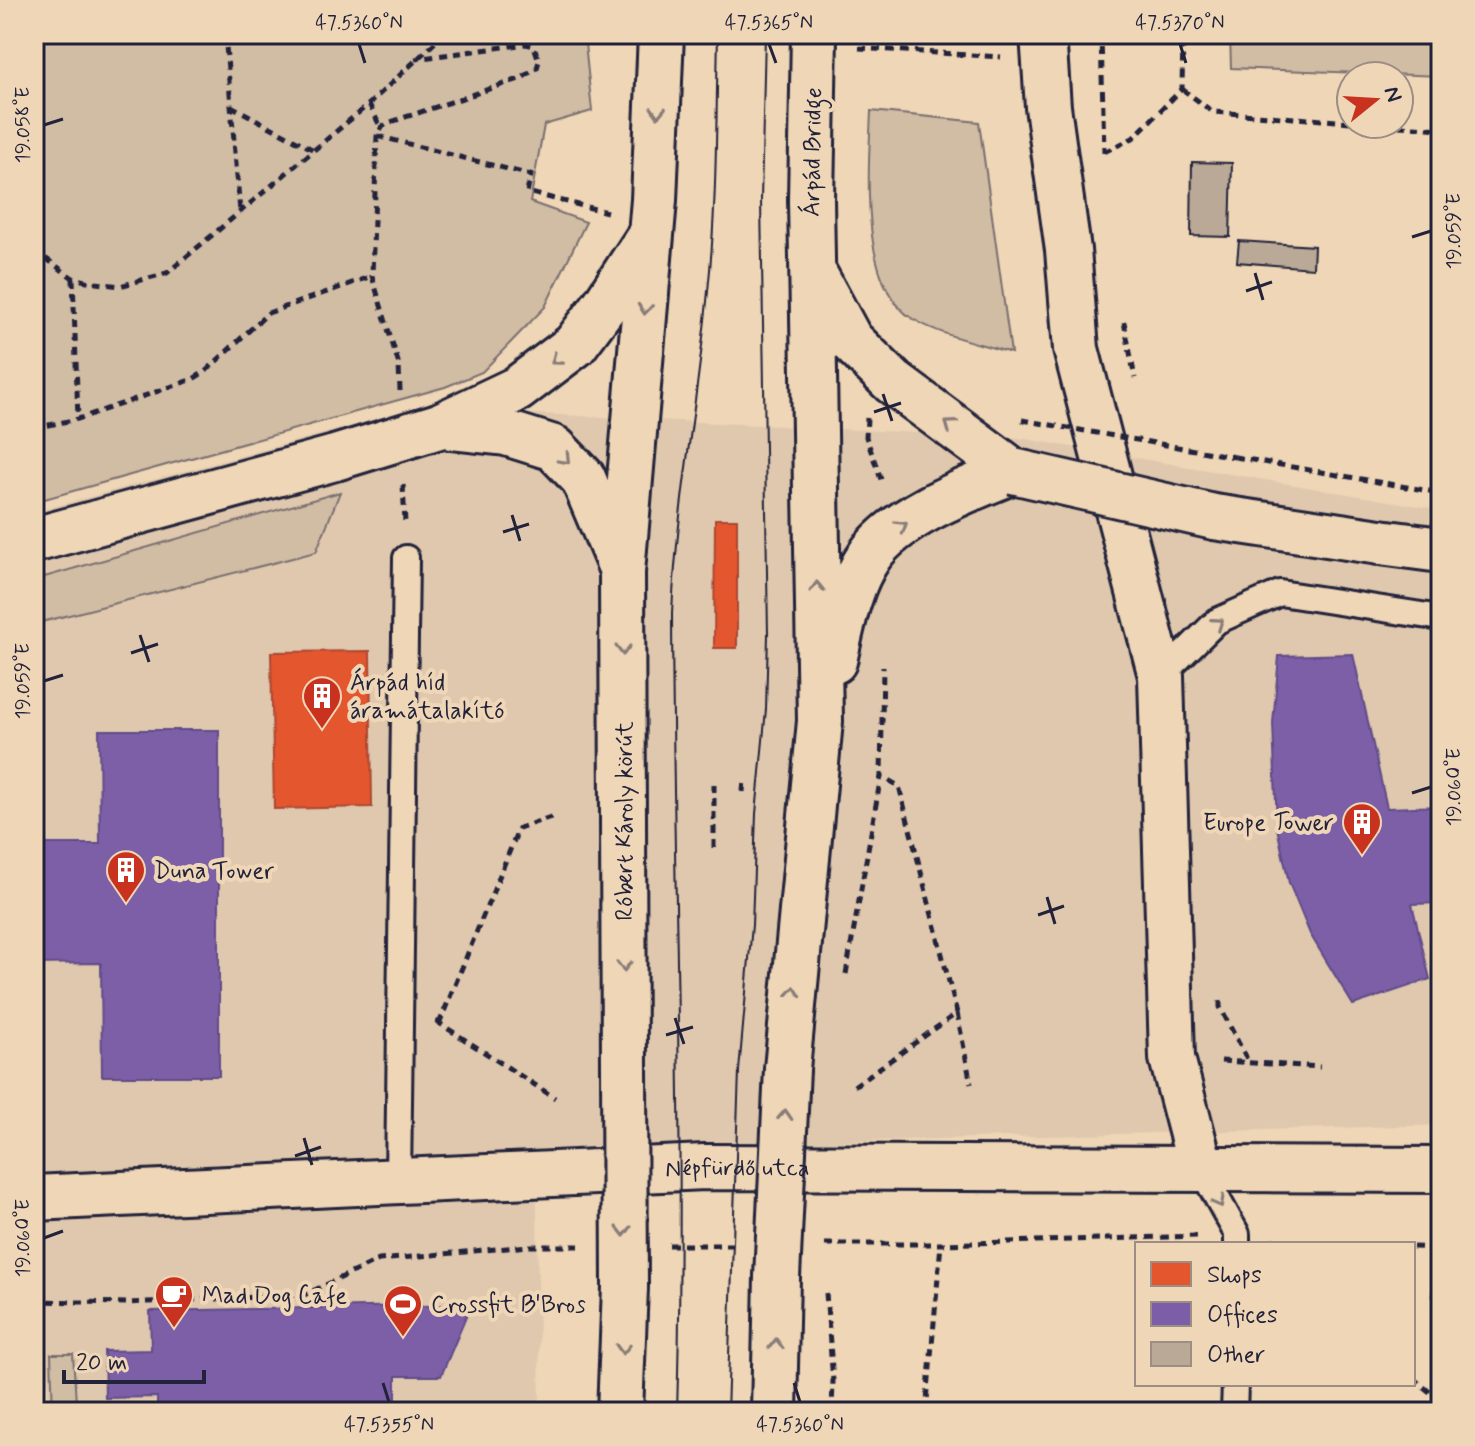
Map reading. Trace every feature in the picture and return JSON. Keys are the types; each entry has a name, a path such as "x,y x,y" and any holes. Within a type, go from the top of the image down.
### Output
{"main road":[{"path":"34,540 335,458 439,426 517,389 575,345 604,306 653,216 661,34"},
{"name":"Árpád Bridge","path":"812,270 811,200 829,41"},
{"path":"1044,47 1048,107 1068,250 1076,349 1161,676 1172,1058 1201,1169"},
{"name":"Róbert Károly körút","path":"620,1412 625,1287 622,572 653,216"},
{"path":"812,270 850,340 893,382 1013,471 1214,517 1441,550"},
{"path":"774,1412 764,1261 787,1069 820,721 812,270"},
{"path":"439,426 506,433 554,448 583,478 622,572"},
{"path":"820,721 846,608 869,557 886,536 951,496 1013,471"},
{"name":"Népfürdő utca","path":"34,1198 705,1167 1441,1170"}],"lane":[{"path":"398,1181 406,558"},
{"path":"1161,676 1217,621 1280,593 1441,618"},
{"path":"1201,1169 1237,1239"},
{"path":"1234,1412 1235,1386"}],"path":[{"path":"225,34 240,213"},
{"path":"34,250 73,278 120,286 167,273 369,104 444,34"},
{"path":"1096,139 1104,152 1133,138 1182,89 1183,34"},
{"path":"829,41 1044,47"},
{"path":"400,395 399,365 372,276 377,136 388,123 522,78 537,68 539,61 534,46 526,44 415,59"},
{"path":"1182,89 1213,112 1335,121"},
{"path":"369,104 381,128"},
{"path":"230,106 314,150"},
{"path":"1415,127 1441,129"},
{"path":"377,136 531,175 527,192 607,212"},
{"path":"34,428 78,419 193,379 206,371 268,313 372,276"},
{"path":"73,278 78,419"},
{"path":"886,536 883,485 866,437 867,419 893,382"},
{"path":"1022,420 1441,493"},
{"path":"403,484 406,558"},
{"path":"846,974 881,776 899,786 957,1013 971,1084"},
{"path":"714,779 714,848"},
{"path":"743,792 744,780"},
{"path":"450,993 519,828 557,815"},
{"path":"854,1086 957,1013"},
{"path":"399,1023 439,1021 555,1098"},
{"path":"1172,1058 1320,1067"},
{"path":"814,1244 1237,1239 1274,1242"},
{"path":"926,1412 941,1244"},
{"path":"655,1245 764,1261"},
{"path":"34,1301 126,1303 304,1295 379,1260 528,1246 592,1246"},
{"path":"1415,1247 1441,1248"},
{"path":"1433,1248 1437,1412"},
{"path":"826,1291 833,1381 832,1412"},
{"path":"1415,1380 1437,1398"}],"shaded area":[{"path":"34,34 584,34 592,111 544,125 530,202 586,222 545,307 482,372 445,387 34,502"},
{"path":"1230,34 1441,34 1441,76 1415,75 1415,60 1335,60 1335,72 1231,68"},
{"path":"871,111 979,122 1011,353 936,330 913,319 895,303 883,280 871,223"},
{"path":"418,408 1019,438 1441,510 1441,1125 536,1150 540,1412 48,1412 42,1164 34,1163 34,512"},
{"path":"340,492 316,552 34,624 34,580"},
{"path":"51,1354 73,1354 76,1403 94,1405 94,1412 53,1412"}],"building: Shops":[{"path":"715,519 737,519 737,648 714,648"},
{"name":"Árpád híd áramátalakító","path":"370,651 372,807 274,809 271,652"}],"building: Offices":[{"name":"Europe Tower","path":"1353,654 1387,808 1441,806 1441,903 1412,904 1430,979 1353,1005 1310,934 1289,883 1277,828 1273,723 1279,656"},
{"name":"Duna Tower","path":"99,730 219,730 219,1076 102,1076 101,963 34,964 34,844 100,844"},
{"path":"471,1305 441,1376 396,1376 396,1412 157,1412 157,1397 105,1398 104,1351 151,1350 150,1311"}],"building: Other":[{"path":"1192,162 1232,163 1230,237 1191,236"},
{"path":"1239,241 1314,246 1313,268 1237,262"}],"tram line":[{"path":"677,1412 679,1112 672,613 678,531 711,259 718,34"},
{"path":"727,1412 739,1071 766,709 768,635 761,200 765,34"}],"place":[{"name":"Árpád híd áramátalakító","path":"322,730"},
{"name":"Europe Tower","path":"1362,856"},
{"name":"Duna Tower","path":"126,904"},
{"name":"Mad Dog Cafe","path":"174,1329"},
{"name":"Crossfit B'Bros","path":"403,1338"}]}
